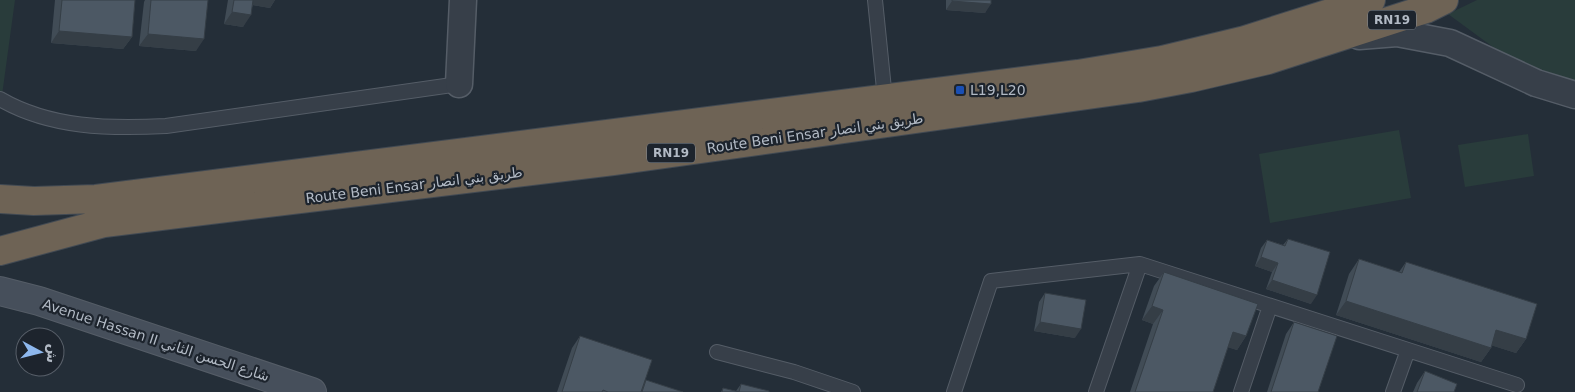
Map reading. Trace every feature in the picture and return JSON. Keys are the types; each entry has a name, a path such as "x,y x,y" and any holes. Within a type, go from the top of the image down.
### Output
{"highway":[{"name":"Route Beni Ensar طريق بني انصار","path":"0,198 34,201 96,199 1078,74 1162,60 1245,40 1371,0"},
{"name":"Route Beni Ensar طريق بني انصار","path":"0,251 104,222 613,161 1138,88 1268,60 1338,38 1430,3"}],"street":[{"path":"459,84 463,0"},
{"path":"1430,3 1450,43"},
{"path":"1338,38 1397,33 1450,43 1536,83 1575,95"},
{"path":"0,278 39,301"},
{"name":"Avenue Hassan II شارع الحسن الثاني","path":"0,291 39,301 312,392"}],"lane":[{"path":"875,0 885,99"},
{"path":"0,99 41,117 83,126 129,128 166,126 459,84"},
{"path":"1096,392 1140,264"},
{"path":"954,392 991,280 1140,264 1516,385"},
{"path":"1241,392 1270,306"},
{"path":"1393,392 1408,350"},
{"path":"716,352 794,372 853,392"}],"green space":[{"path":"0,0 15,0 0,110"},
{"path":"1477,0 1575,0 1575,84 1527,65 1497,50 1448,14"},
{"path":"1399,130 1411,198 1270,223 1259,154"},
{"path":"1528,134 1534,176 1465,187 1458,145"}],"building":[{"path":"62,0 135,0 132,37 59,31"},
{"path":"151,0 208,0 204,39 148,34"},
{"path":"234,0 253,0 251,15 232,12"},
{"path":"991,0 991,4 952,1"},
{"path":"1288,239 1330,252 1317,295 1272,280 1278,263 1261,257 1267,240 1285,246"},
{"path":"1359,259 1402,273 1406,262 1537,304 1526,339 1496,330 1491,348 1346,301"},
{"path":"1164,272 1258,304 1246,336 1233,332 1213,392 1135,392 1163,310 1152,306"},
{"path":"1045,293 1086,300 1081,329 1040,322"},
{"path":"1294,322 1337,336 1318,392 1271,392"},
{"path":"580,336 652,360 641,392 608,392 603,390 602,392 562,392"},
{"path":"1425,371 1457,384 1454,392 1417,392"},
{"path":"646,380 683,392 642,392"},
{"path":"741,384 769,391 769,392 739,392"},
{"path":"723,388 739,392 722,392"}],"place":[{"name":"L19,L20","path":"960,90"}]}
